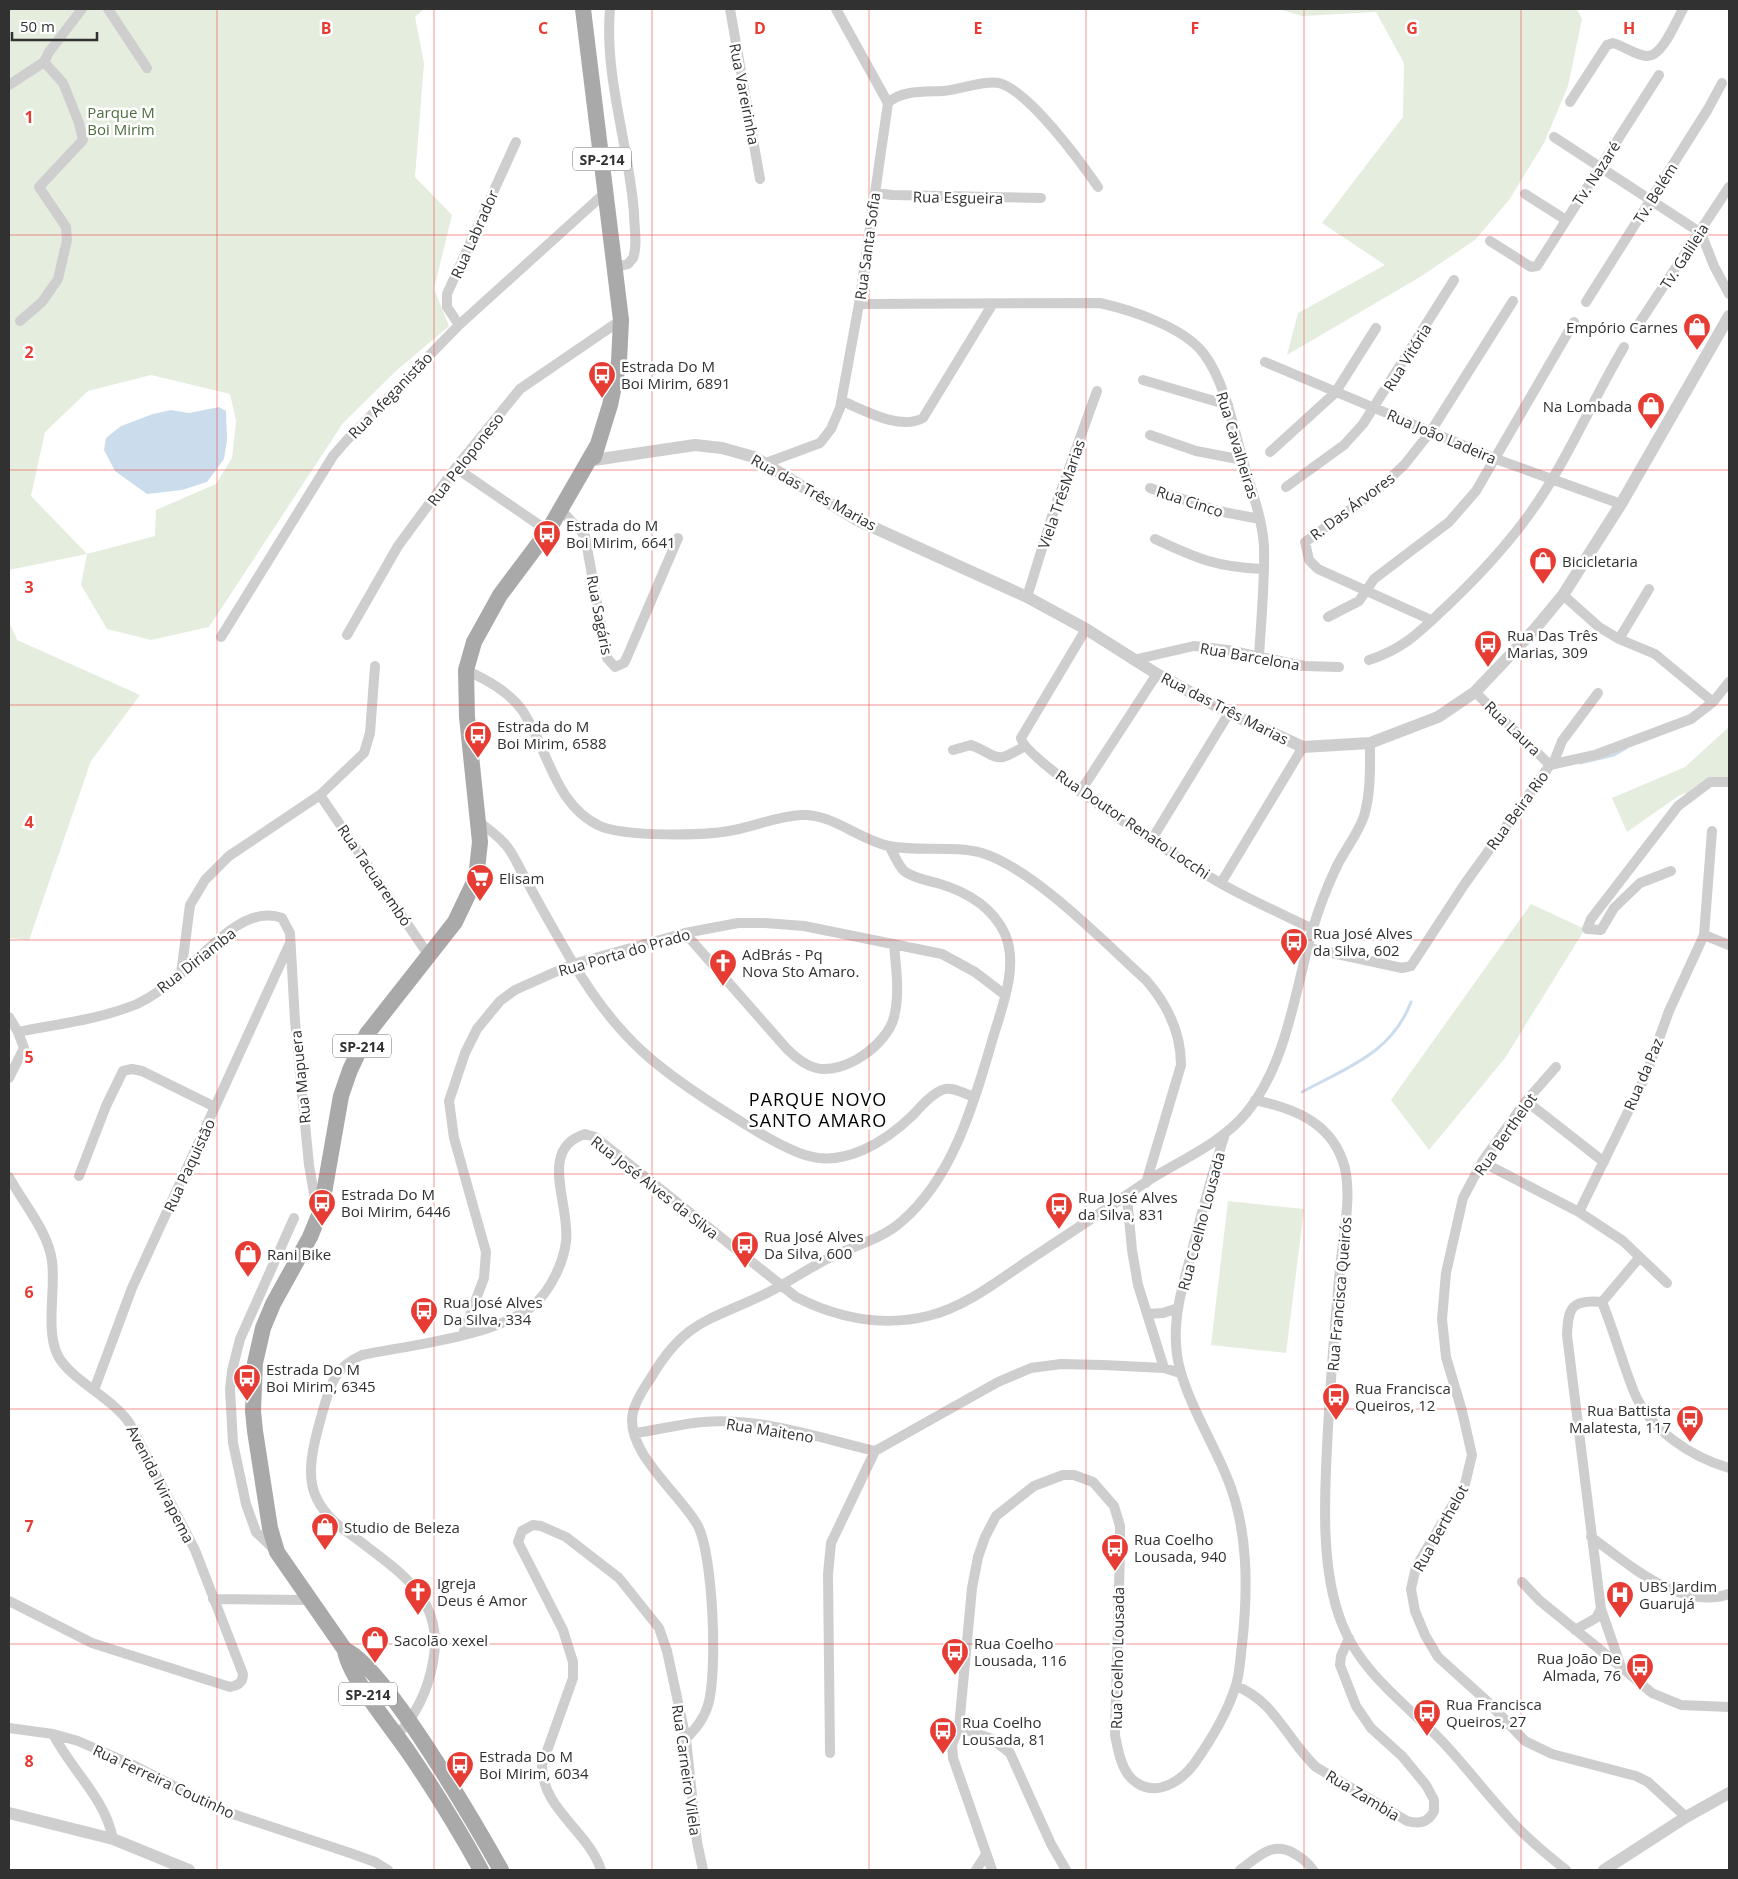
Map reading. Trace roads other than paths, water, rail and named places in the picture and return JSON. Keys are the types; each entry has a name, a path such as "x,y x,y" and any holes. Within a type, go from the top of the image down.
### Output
{"main road":[{"name":"SP-214","path":"481,1870 455,1824 354,1672 346,1658 345,1650 277,1552 270,1528 253,1405 255,1363 263,1328 278,1294 310,1236 321,1210 341,1096 350,1070 367,1034 455,922 476,878 480,842 467,716 466,670 474,642 500,595 555,522 595,453 610,406 619,362 621,320 583,9"},
{"name":"SP-214","path":"345,1650 354,1653 367,1666 410,1722 501,1870"}],"street":[{"path":"9,86 44,62 49,52 82,9"},
{"path":"108,9 147,68"},
{"path":"610,9 609,44 633,199 635,232 634,258 628,264 616,268"},
{"name":"Rua Vareirinha","path":"730,9 760,179"},
{"path":"836,9 888,102 892,98 913,93 952,90 993,82 1001,84 1021,97 1068,143 1098,187"},
{"path":"1570,102 1607,45 1614,43 1646,56 1653,55 1661,49 1682,9"},
{"path":"20,321 42,302 58,279 67,240 66,227 39,188 83,140 79,123 63,83 44,62"},
{"name":"Tv. Nazaré","path":"1490,241 1531,267 1537,266 1659,75"},
{"name":"Tv. Belém","path":"1586,302 1649,199 1708,109 1722,83"},
{"name":"Rua Santa Sofia","path":"766,463 820,443 831,428 842,401 859,304 888,102"},
{"path":"1554,138 1701,233 1714,266 1729,294"},
{"name":"Rua Labrador","path":"459,325 447,307 447,294 516,142"},
{"name":"Tv. Galileia","path":"1638,325 1701,233 1729,187"},
{"name":"Rua Afeganistão","path":"221,637 333,456 459,325 606,192"},
{"name":"Rua Esgueira","path":"875,193 892,196 1041,198"},
{"path":"1525,194 1566,220"},
{"name":"Rua Vitória","path":"1286,487 1344,445 1374,408 1454,280"},
{"name":"R. Das Árvores","path":"1366,590 1318,569 1308,556 1305,542 1380,488 1405,464 1431,431 1513,301"},
{"name":"Rua Cavalheiras","path":"859,304 992,305 1035,302 1100,303 1126,309 1180,334 1198,348 1209,363 1228,404 1260,519 1263,569 1259,657"},
{"path":"842,401 882,417 902,422 916,421 923,418 992,305"},
{"name":"Rua das Três Marias","path":"595,453 695,445 734,451 766,463 857,520 1027,597 1086,629 1157,674 1229,713 1304,747 1370,743 1438,717 1475,692 1534,630 1563,595 1621,504 1729,316"},
{"name":"Rua Peloponeso","path":"347,635 398,546 456,468 520,389 621,320"},
{"path":"1328,617 1359,602 1374,579 1449,522 1476,491 1574,322"},
{"path":"1270,452 1335,393 1376,328"},
{"path":"1369,660 1391,653 1406,644 1458,595 1504,546 1532,511 1551,480 1624,347"},
{"name":"Rua João Ladeira","path":"1266,362 1335,393 1496,459 1621,504"},
{"path":"1143,380 1228,404"},
{"name":"Viela TrêsMarias","path":"1027,597 1054,510 1097,392"},
{"path":"1150,435 1196,451 1243,460"},
{"path":"456,468 555,522"},
{"name":"Rua Cinco","path":"1150,488 1218,512 1260,519"},
{"name":"Rua Sagáris","path":"555,522 585,536 607,658 615,667 624,663 628,657 678,538"},
{"path":"1155,539 1203,561 1231,568 1263,569"},
{"path":"1619,639 1649,589"},
{"path":"1366,590 1431,620"},
{"path":"1563,595 1599,627 1619,639 1654,654 1713,702"},
{"path":"953,750 971,745 994,758 1000,759 1025,746 1021,740 1022,735 1086,629"},
{"name":"Rua Barcelona","path":"1133,660 1194,646 1228,650 1304,666 1339,668"},
{"path":"181,974 190,905 206,880 229,856 320,795 364,753 370,734 375,666"},
{"path":"466,670 504,692 520,709 565,794 577,810 601,826 636,834 718,833 803,815 821,818 889,846 971,851 983,854 1011,867 1079,919 1158,993 1171,1015 1181,1051 1181,1065 1146,1182"},
{"path":"1080,792 1157,674"},
{"name":"Rua Beira Rio","path":"1309,948 1402,968 1407,968 1415,963 1464,885 1552,765 1594,756 1691,719 1713,702 1729,682"},
{"name":"Rua Laura","path":"1475,692 1552,765"},
{"path":"1552,765 1562,741 1598,692"},
{"path":"1152,839 1229,713"},
{"name":"Rua José Alves da Silva","path":"397,1735 410,1722 426,1690 436,1647 436,1630 432,1614 412,1585 396,1569 334,1523 316,1498 311,1479 313,1453 330,1384 347,1361 362,1354 499,1325 535,1303 550,1285 559,1268 566,1242 566,1225 559,1166 561,1150 568,1143 585,1134 596,1137 796,1297 830,1313 879,1320 903,1320 928,1316 960,1303 1000,1280 1127,1197 1146,1182 1225,1134 1255,1100 1272,1071 1282,1043 1313,929 1334,871 1363,817 1370,787 1370,743"},
{"name":"Rua Doutor Renato Locchi","path":"1025,746 1080,792 1221,883 1313,929"},
{"path":"1221,883 1304,747"},
{"path":"1671,871 1640,882 1614,908 1601,930 1588,929 1591,919 1678,806 1710,782 1729,782"},
{"name":"Rua Tacuarembó","path":"320,795 429,956"},
{"path":"477,820 504,842 574,964 609,1018 638,1050 678,1082 789,1149 807,1156 823,1158 840,1157 871,1147 890,1136 929,1099 942,1090 954,1090 974,1097"},
{"name":"Rua da Paz","path":"1579,1212 1646,1075 1676,995 1704,935 1712,831"},
{"path":"686,1739 704,1718 712,1689 711,1610 706,1550 698,1526 650,1464 635,1433 632,1424 633,1412 639,1397 673,1345 702,1322 898,1225 913,1211 942,1171 962,1132 1005,995 1010,966 1007,943 1000,925 989,910 961,891 905,872 889,846"},
{"name":"Rua Diriamba","path":"18,1032 110,1012 136,1004 181,974 223,936 256,916 266,914 282,918 290,933 291,942"},
{"name":"Rua Porta do Prado","path":"463,1334 484,1278 486,1252 450,1120 448,1101 455,1078 477,1029 500,1001 530,982 574,964 685,933 738,922 804,926 942,954 975,972 1005,995"},
{"path":"685,933 787,1050 806,1065 818,1069 833,1068 846,1064 873,1047 886,1034 894,1020 896,1006 894,944"},
{"path":"1704,935 1729,945"},
{"name":"Rua Paquistão","path":"94,1390 132,1288 291,942"},
{"name":"Rua Mapuera","path":"291,942 295,1021 309,1164 314,1194 321,1210"},
{"path":"9,1017 18,1032 24,1048 9,1078"},
{"name":"Rua Berthelot","path":"1556,1067 1526,1101 1482,1162 1463,1198 1446,1273 1442,1318 1446,1357 1462,1411 1472,1455 1465,1484 1416,1568 1411,1589 1416,1611 1425,1635 1438,1657 1488,1702 1526,1741 1552,1754 1636,1776 1648,1782 1686,1817"},
{"path":"79,1176 106,1106 123,1071 132,1068 142,1071 215,1106"},
{"name":"Rua Francisca Queirós","path":"1255,1100 1302,1116 1322,1128 1339,1152 1345,1169 1345,1221 1335,1323 1324,1501 1332,1582 1338,1612 1348,1638 1390,1692 1440,1739 1522,1832 1566,1870"},
{"path":"1526,1101 1604,1162"},
{"name":"Rua Coelho Lousada","path":"992,1870 985,1856 953,1758 952,1745 959,1727 972,1588 978,1558 985,1537 996,1516 1017,1498 1034,1486 1063,1475 1074,1475 1093,1482 1114,1506 1120,1526 1115,1735 1119,1756 1134,1781 1141,1786 1154,1788 1177,1782 1191,1768 1214,1736 1236,1686 1246,1592 1246,1563 1238,1519 1227,1477 1180,1373 1176,1344 1178,1308 1204,1203 1225,1134"},
{"path":"1482,1162 1579,1212 1623,1242 1667,1283"},
{"name":"Avenida Ivirapema","path":"9,1177 43,1236 52,1260 52,1326 59,1358 123,1413 130,1424 195,1550 244,1674 243,1680 236,1686 218,1684 92,1643 9,1602"},
{"path":"1127,1197 1132,1250 1147,1314 1164,1368"},
{"path":"277,1552 256,1532 251,1519 234,1451 230,1389 236,1350 249,1313 294,1218"},
{"path":"1602,1302 1639,1258"},
{"path":"262,1288 278,1294"},
{"path":"1602,1302 1586,1300 1577,1303 1567,1316 1567,1335 1591,1537 1602,1610 1621,1667"},
{"path":"1602,1302 1634,1393 1645,1412 1662,1430 1696,1455 1729,1468"},
{"name":"Rua Coelho Lousada","path":"1147,1314 1162,1313 1178,1308"},
{"path":"830,1753 828,1574 831,1543 875,1451 998,1382 1031,1368 1061,1364 1164,1368 1180,1373"},
{"name":"Rua Maiteno","path":"635,1433 703,1422 737,1423 776,1428 875,1451"},
{"name":"Rua Carneiro Vilela","path":"601,1870 588,1846 554,1804 542,1780 542,1765 573,1678 573,1662 563,1630 518,1542 522,1531 533,1525 542,1526 566,1537 619,1578 660,1628 668,1651 686,1739 697,1842 703,1870"},
{"path":"1591,1537 1655,1582 1673,1591 1718,1598 1729,1594"},
{"path":"1522,1582 1539,1600 1652,1693 1681,1705 1729,1707"},
{"path":"213,1599 310,1600"},
{"path":"1575,1630 1596,1618 1602,1610"},
{"name":"Rua Zambia","path":"1236,1686 1260,1699 1305,1756 1316,1766 1407,1821 1421,1823 1427,1820 1434,1811 1433,1797 1402,1756 1373,1730 1358,1711 1340,1666 1341,1656 1348,1638"},
{"path":"959,1727 992,1739 1010,1753 1051,1844 1066,1870"},
{"name":"Rua Ferreira Coutinho","path":"9,1728 53,1734 78,1741 131,1764 221,1810 375,1862 388,1870"},
{"name":"Rua Ferreira Coutinho","path":"53,1734 62,1752 99,1800 110,1822 113,1839"},
{"path":"1604,1870 1686,1817 1729,1793"},
{"path":"9,1813 113,1839 189,1870"},
{"path":"1240,1870 1264,1852 1275,1847 1286,1849 1297,1855 1313,1870"},
{"path":"976,1870 985,1856"}],"water":[{"path":"219,407 226,411 227,440 224,459 207,482 182,490 147,494 115,471 104,450 106,438 121,426 153,414 171,410 189,413"}],"waterway":[{"path":"1580,763 1614,755 1626,748"},
{"path":"1302,1092 1351,1066 1380,1047 1403,1020 1411,1002"}],"place":[{"name":"Empório Carnes","path":"1697,351"},
{"name":"Estrada Do M Boi Mirim, 6891","path":"602,399"},
{"name":"Na Lombada","path":"1651,430"},
{"name":"Estrada do M Boi Mirim, 6641","path":"547,558"},
{"name":"Bicicletaria","path":"1543,585"},
{"name":"Rua Das Três Marias, 309","path":"1488,668"},
{"name":"Estrada do M Boi Mirim, 6588","path":"478,759"},
{"name":"Elisam","path":"480,902"},
{"name":"Rua José Alves da Silva, 602","path":"1294,966"},
{"name":"AdBrás - Pq Nova Sto Amaro.","path":"723,987"},
{"name":"Estrada Do M Boi Mirim, 6446","path":"322,1227"},
{"name":"Rua José Alves da Silva, 831","path":"1059,1230"},
{"name":"Rua José Alves Da Silva, 600","path":"745,1269"},
{"name":"Rani Bike","path":"248,1278"},
{"name":"Rua José Alves Da Silva, 334","path":"424,1335"},
{"name":"Estrada Do M Boi Mirim, 6345","path":"247,1402"},
{"name":"Rua Francisca Queiros, 12","path":"1336,1421"},
{"name":"Rua Battista Malatesta, 117","path":"1690,1443"},
{"name":"Studio de Beleza","path":"325,1551"},
{"name":"Rua Coelho Lousada, 940","path":"1115,1572"},
{"name":"Igreja Deus é Amor","path":"418,1616"},
{"name":"UBS Jardim Guarujá","path":"1620,1619"},
{"name":"Sacolão xexel","path":"375,1664"},
{"name":"Rua Coelho Lousada, 116","path":"955,1676"},
{"name":"Rua João De Almada, 76","path":"1640,1691"},
{"name":"Rua Francisca Queiros, 27","path":"1427,1737"},
{"name":"Rua Coelho Lousada, 81","path":"943,1755"},
{"name":"Estrada Do M Boi Mirim, 6034","path":"460,1789"}],"district":[{"name":"PARQUE NOVO SANTO AMARO","path":"818,1109"}],"park label":[{"name":"Parque M Boi Mirim","path":"121,120"}]}
